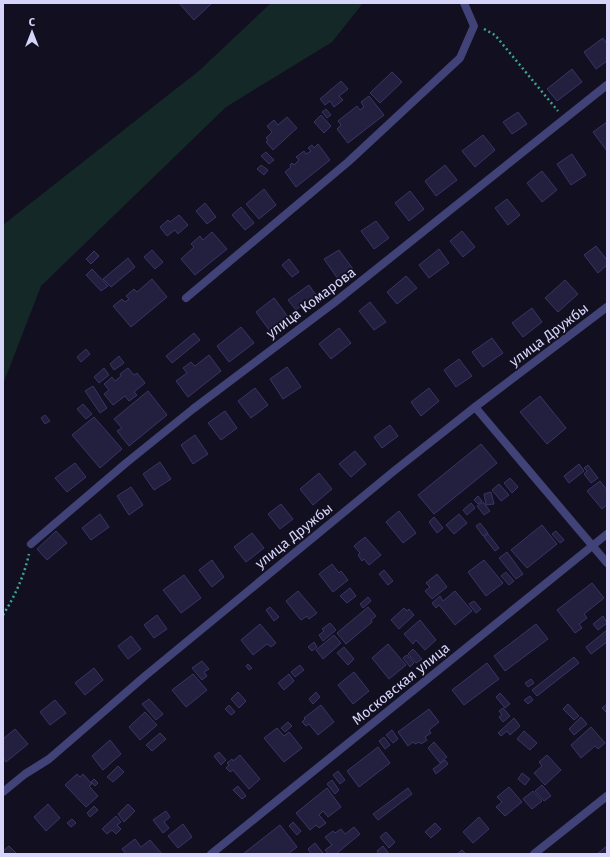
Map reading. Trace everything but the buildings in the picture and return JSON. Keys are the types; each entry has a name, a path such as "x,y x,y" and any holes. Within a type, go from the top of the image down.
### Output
{"street":[{"path":"186,298 348,162 460,58 474,26 464,3"},
{"name":"улица Комарова","path":"31,544 181,419 335,302 607,85"},
{"name":"улица Дружбы","path":"3,792 26,774 49,759 187,641 394,471 475,407 607,307"},
{"path":"475,407 607,563"},
{"name":"Московская улица","path":"211,854 607,534"},
{"path":"534,854 607,796"}],"path":[{"path":"474,26 483,28 495,35 564,119"},
{"path":"3,615 22,577 31,544"}],"green space":[{"path":"271,3 363,3 332,42 226,107 41,286 3,384 3,225 200,70"}]}
